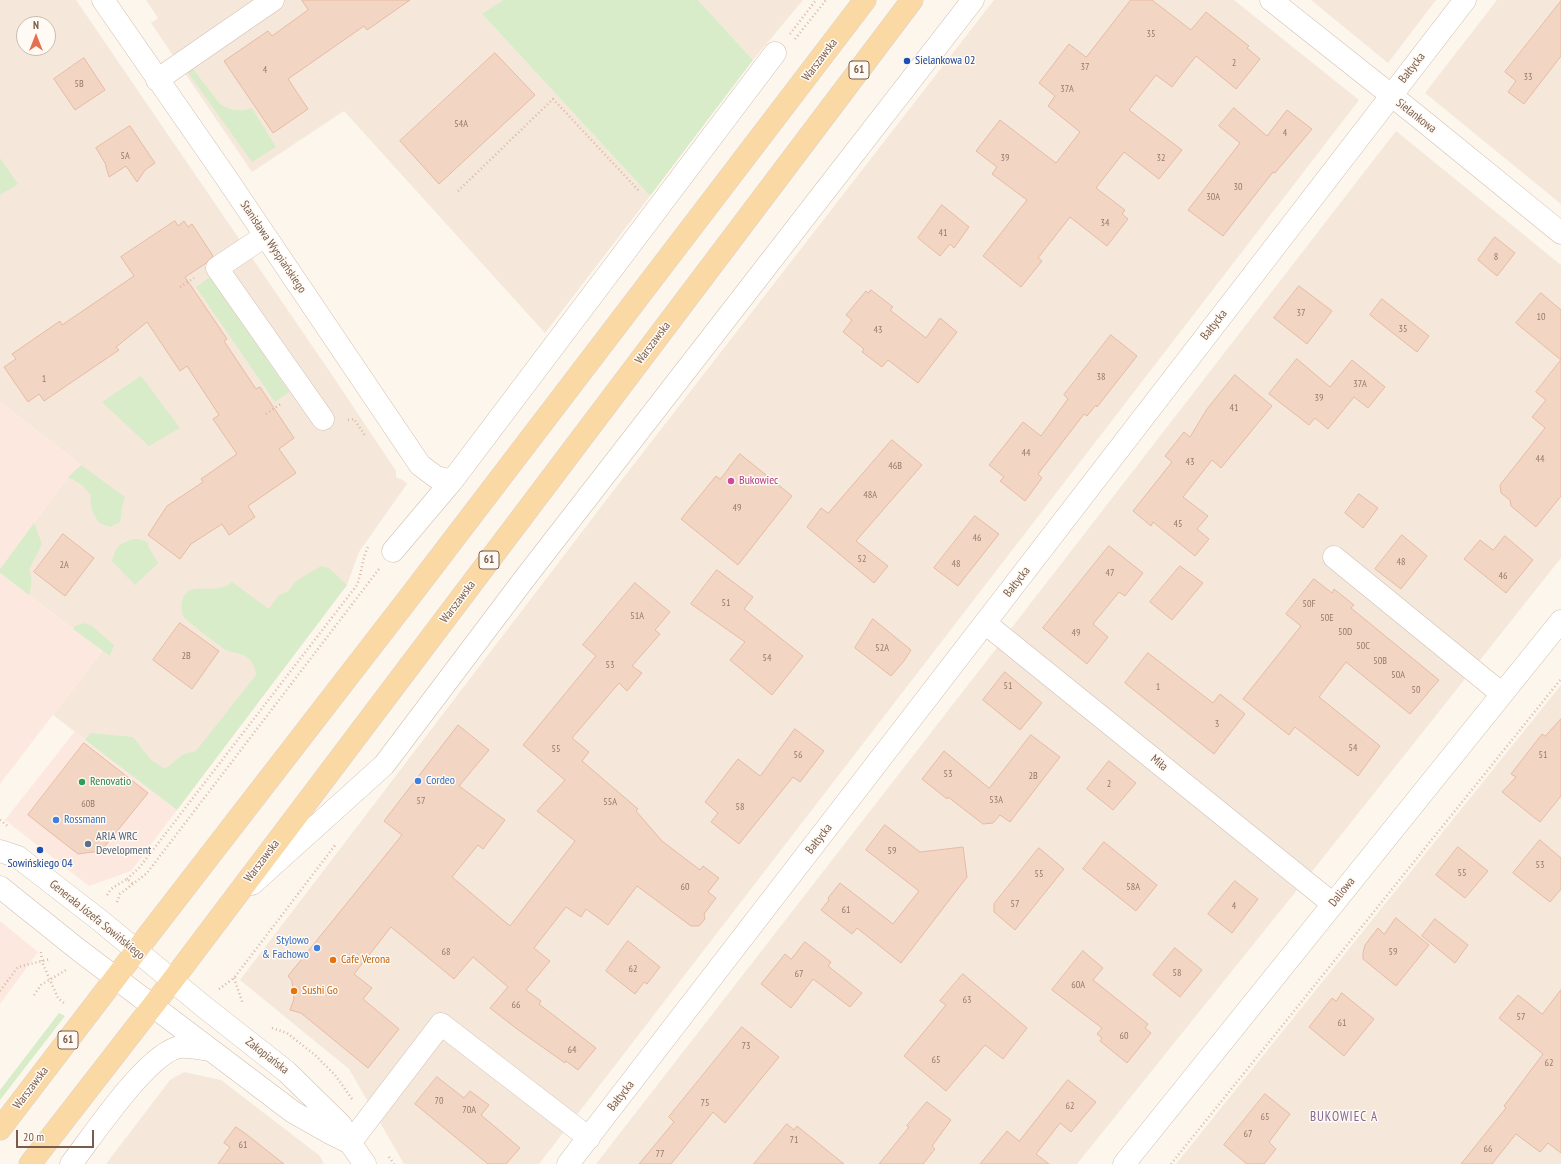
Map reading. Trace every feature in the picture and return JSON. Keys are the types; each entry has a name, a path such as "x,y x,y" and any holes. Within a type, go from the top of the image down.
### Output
{"main road":[{"name":"Warszawska","path":"0,1129 408,600 865,0"},
{"name":"Warszawska","path":"30,1164 172,981 912,0"}],"street":[{"name":"Stanisława Wyspiańskiego","path":"103,0 266,236 420,465 436,477 452,481"},
{"path":"157,80 272,0"},
{"path":"229,904 384,765 525,578 973,0"},
{"name":"Sielankowa","path":"1271,0 1561,233"},
{"name":"Bałtycka","path":"568,1164 1465,0"},
{"path":"393,551 452,481 775,53"},
{"path":"266,236 217,268 323,419"},
{"path":"1334,557 1502,694"},
{"name":"Daliowa","path":"1124,1164 1561,621"},
{"name":"Miła","path":"985,623 1333,904"},
{"name":"Generała Józefa Sowińskiego","path":"0,851 18,857 102,922 172,981"},
{"path":"0,888 153,1006"},
{"name":"Zakopiańska","path":"172,981 287,1072 341,1125 350,1143 365,1164"},
{"name":"Zakopiańska","path":"153,1006 293,1112 350,1143"},
{"path":"350,1143 441,1024 589,1138"},
{"path":"70,1164 138,1076 163,1055 180,1047 211,1050"}],"path":[{"path":"775,53 816,0"},
{"path":"458,191 554,99 642,194"},
{"path":"103,899 111,889 127,879 139,868 357,585 368,546"},
{"path":"102,922 115,905 120,894 146,873 393,551"},
{"path":"1171,1164 1561,679"},
{"path":"127,879 133,884"},
{"path":"34,995 41,985 64,971 80,951"},
{"path":"0,991 18,967 53,959"},
{"path":"42,962 58,998 66,1005"},
{"path":"214,993 234,978"}],"shaded area":[{"path":"0,0 76,0 330,372 396,471 396,477 403,480 407,484 359,552 347,585 177,810 53,715 102,651 0,573 0,569 68,477 81,465 0,402"},
{"path":"146,0 503,0 483,15 650,196 545,333 344,111 252,172 151,23 158,18"},
{"path":"698,0 803,0 753,60"},
{"path":"994,0 1234,0 1359,100 539,1164 404,1164 349,1069 240,980 617,486"},
{"path":"1311,0 1436,0 1388,63"},
{"path":"1497,0 1561,0 1561,204 1425,93"},
{"path":"1396,131 1561,265 1561,558 1310,874 1010,630"},
{"path":"0,402 81,465 68,477 0,569"},
{"path":"0,573 102,651 0,784"},
{"path":"999,645 1297,890 1077,1164 596,1164"},
{"path":"1561,685 1561,1164 1176,1164"},
{"path":"75,731 177,810 131,871 89,886 5,820"},
{"path":"0,921 38,952 0,1004"},
{"path":"184,1072 221,1080 320,1156 324,1164 106,1164 170,1080"}],"green space":[{"path":"503,0 698,0 753,60 650,196 482,14"},
{"path":"189,64 220,104 236,110 252,108 276,147 252,162 184,67"},
{"path":"0,158 18,184 0,195"},
{"path":"210,277 289,392 275,402 196,287"},
{"path":"141,376 180,428 149,446 102,402"},
{"path":"81,465 125,497 120,522 110,527 99,523 92,511 90,494 82,485 68,477"},
{"path":"34,523 42,544 29,570 31,586 29,595 0,573 0,569"},
{"path":"139,539 149,543 148,546 158,563 135,585 112,561 119,546 124,542"},
{"path":"321,566 329,568 347,585 177,810 85,740 91,733 133,737 151,760 164,768 168,767 182,755 196,751 256,675 249,658 226,650 183,616 181,607 184,595 190,590 220,588 232,582 269,609 278,596 288,591 296,581"},
{"path":"83,623 92,626 114,645 110,656 73,629 75,626"},
{"path":"59,1013 65,1016 0,1100 0,1090"}],"building":[{"path":"302,0 410,0 367,30 364,26 288,79 308,109 273,133 224,61 268,31 272,36 308,10"},
{"path":"1131,0 1152,0 1191,30 1206,12 1249,46 1247,48 1260,59 1236,89 1196,56 1172,87 1156,75 1129,110 1182,150 1159,179 1124,152 1096,188 1125,210 1122,214 1128,219 1107,246 1070,217 1038,258 1042,261 1021,287 983,256 1027,200 992,174 997,167 976,151 1000,120 1056,163 1080,132 1048,106 1055,96 1039,83 1069,44 1086,57"},
{"path":"1561,1 1561,56 1524,104 1508,92 1516,81 1505,72"},
{"path":"495,53 535,95 439,184 400,141"},
{"path":"84,58 105,90 75,110 54,79"},
{"path":"1234,108 1267,136 1287,110 1312,129 1275,173 1273,172 1223,236 1188,210 1240,143 1219,126"},
{"path":"130,126 155,163 145,170 137,182 126,166 109,177 105,163 96,148"},
{"path":"942,205 969,227 954,248 950,244 940,256 918,238"},
{"path":"175,221 178,226 184,221 188,227 192,224 213,256 205,264 185,277 227,339 224,341 256,389 260,387 294,438 279,449 296,473 248,506 255,517 229,535 222,524 191,544 180,559 148,535 167,506 203,482 201,479 237,454 213,419 219,415 187,366 180,371 147,322 116,347 119,350 44,401 39,394 28,402 4,367 16,359 12,354 60,321 62,325 134,276 121,257"},
{"path":"1495,237 1515,253 1497,276 1478,260"},
{"path":"1299,286 1332,311 1307,344 1274,318"},
{"path":"871,290 893,307 890,310 926,338 940,318 957,332 918,383 888,360 882,367 862,352 864,349 843,332 852,320 846,315 866,291 868,293"},
{"path":"1541,293 1561,310 1561,360 1516,323"},
{"path":"1382,299 1429,336 1417,352 1370,315"},
{"path":"1111,335 1137,356 1097,407 1096,405 1087,416 1084,414 1038,474 1042,478 1025,501 1000,481 1004,477 989,465 1023,422 1041,436 1068,399 1064,395"},
{"path":"1297,359 1330,387 1352,360 1385,387 1368,408 1354,397 1328,429 1315,418 1309,425 1269,394"},
{"path":"1561,360 1561,496 1536,527 1511,506 1510,500 1501,493 1500,485 1545,428 1532,417 1546,400 1536,392"},
{"path":"1235,375 1272,406 1221,468 1212,460 1183,497 1208,516 1197,529 1209,539 1195,556 1153,522 1151,526 1133,511 1172,462 1165,456 1184,432 1190,437 1207,409"},
{"path":"892,440 922,465 856,541 888,566 874,583 807,527 821,508 828,513"},
{"path":"740,454 792,496 738,565 681,519 716,476 720,479"},
{"path":"1359,494 1378,508 1363,528 1345,513"},
{"path":"975,516 999,534 958,586 934,568"},
{"path":"63,534 94,558 65,596 34,572"},
{"path":"1402,535 1427,556 1401,589 1375,569"},
{"path":"1505,536 1533,560 1506,593 1464,559 1480,540 1493,550"},
{"path":"1109,546 1143,573 1125,596 1119,592 1093,624 1108,637 1087,664 1043,628"},
{"path":"1180,566 1203,583 1172,620 1150,602"},
{"path":"717,570 753,597 744,609 803,656 772,695 730,660 745,642 691,604"},
{"path":"1314,579 1332,593 1334,589 1354,605 1351,608 1439,680 1410,714 1346,662 1319,697 1380,746 1358,776 1295,727 1289,735 1243,699 1301,626 1286,614"},
{"path":"635,583 670,612 655,630 660,634 632,666 642,673 627,691 619,683 572,738 589,752 582,761 638,809 636,811 662,841 700,870 703,866 719,878 708,892 716,898 704,914 705,919 699,926 691,926 637,886 608,925 586,909 581,917 566,907 534,948 550,961 526,990 541,1001 539,1004 596,1048 578,1070 566,1061 565,1063 490,1008 508,987 473,957 454,979 391,927 354,974 372,988 363,999 399,1029 368,1068 301,1013 290,1010 294,999 292,981 288,976 402,835 384,821 458,725 489,750 459,786 505,820 483,849 478,845 452,877 510,926 575,841 537,811 565,780 523,745 596,656 583,645"},
{"path":"873,619 911,650 891,676 855,648"},
{"path":"180,623 219,651 192,689 153,660"},
{"path":"1148,653 1213,703 1220,694 1245,714 1214,754 1125,683"},
{"path":"1005,672 1042,703 1020,730 983,700"},
{"path":"1561,719 1561,796 1540,822 1502,792 1516,777 1511,774 1542,734 1545,736"},
{"path":"795,729 824,751 800,782 793,777 739,844 711,822 718,813 705,802 738,759 760,776"},
{"path":"1031,735 1060,757 1010,822 1000,815 993,823 983,824 948,797 947,799 922,779 944,751 989,788"},
{"path":"84,743 148,793 101,851 78,854 28,815"},
{"path":"1109,761 1136,783 1113,810 1087,789"},
{"path":"885,825 920,852 963,847 967,877 901,963 857,928 852,934 821,910 840,883 893,924 919,891 866,850"},
{"path":"1540,840 1561,858 1561,889 1550,902 1513,873"},
{"path":"1104,842 1157,885 1136,911 1083,869"},
{"path":"1458,847 1488,871 1465,898 1436,875"},
{"path":"1039,848 1064,869 1015,930 994,912 994,904"},
{"path":"1235,881 1258,899 1232,933 1208,914"},
{"path":"1396,918 1429,945 1396,986 1363,959 1363,953 1365,945 1378,928 1384,934"},
{"path":"1435,919 1468,945 1455,963 1422,936"},
{"path":"628,941 660,967 647,984 644,982 635,994 606,971"},
{"path":"805,942 831,962 828,966 862,993 850,1007 813,979 791,1008 761,984 785,954 791,959"},
{"path":"1175,948 1202,970 1180,997 1153,975"},
{"path":"1083,951 1103,968 1093,980 1148,1024 1145,1028 1151,1033 1127,1063 1100,1041 1102,1038 1097,1034 1102,1028 1052,990"},
{"path":"963,974 1027,1028 1003,1059 985,1045 946,1091 904,1056 946,1005 940,1001"},
{"path":"1561,990 1561,1153 1548,1143 1540,1152 1516,1134 1492,1164 1461,1164 1506,1108 1504,1106 1543,1054 1499,1018 1518,995 1542,1014"},
{"path":"1342,993 1374,1019 1344,1056 1309,1027 1332,998 1336,1001"},
{"path":"742,1027 779,1057 725,1123 713,1112 671,1164 639,1164 674,1122 669,1117"},
{"path":"437,1077 464,1098 470,1091 489,1105 481,1115 520,1148 506,1164 488,1164 415,1104"},
{"path":"1068,1080 1096,1102 1071,1132 1060,1123 1036,1154 1049,1164 980,1164 1007,1131 1019,1141"},
{"path":"1265,1094 1290,1114 1269,1142 1276,1149 1264,1164 1247,1164 1224,1145"},
{"path":"927,1102 951,1120 932,1146 935,1149 923,1164 879,1164 909,1127 907,1126"},
{"path":"787,1124 794,1130 797,1126 844,1164 754,1164"},
{"path":"236,1127 284,1164 218,1164 230,1147 224,1143"}],"place":[{"name":"Sielankowa 02","path":"907,61"},
{"name":"Bukowiec","path":"731,481"},
{"name":"Cordeo","path":"418,781"},
{"name":"Renovatio","path":"82,782"},
{"name":"Rossmann","path":"56,820"},
{"name":"ARIA WRC Development","path":"88,844"},
{"name":"Sowińskiego 04","path":"40,850"},
{"name":"Stylowo & Fachowo","path":"317,948"},
{"name":"Cafe Verona","path":"333,960"},
{"name":"Sushi Go","path":"294,991"}],"district":[{"name":"BUKOWIEC A","path":"1344,1117"}]}
